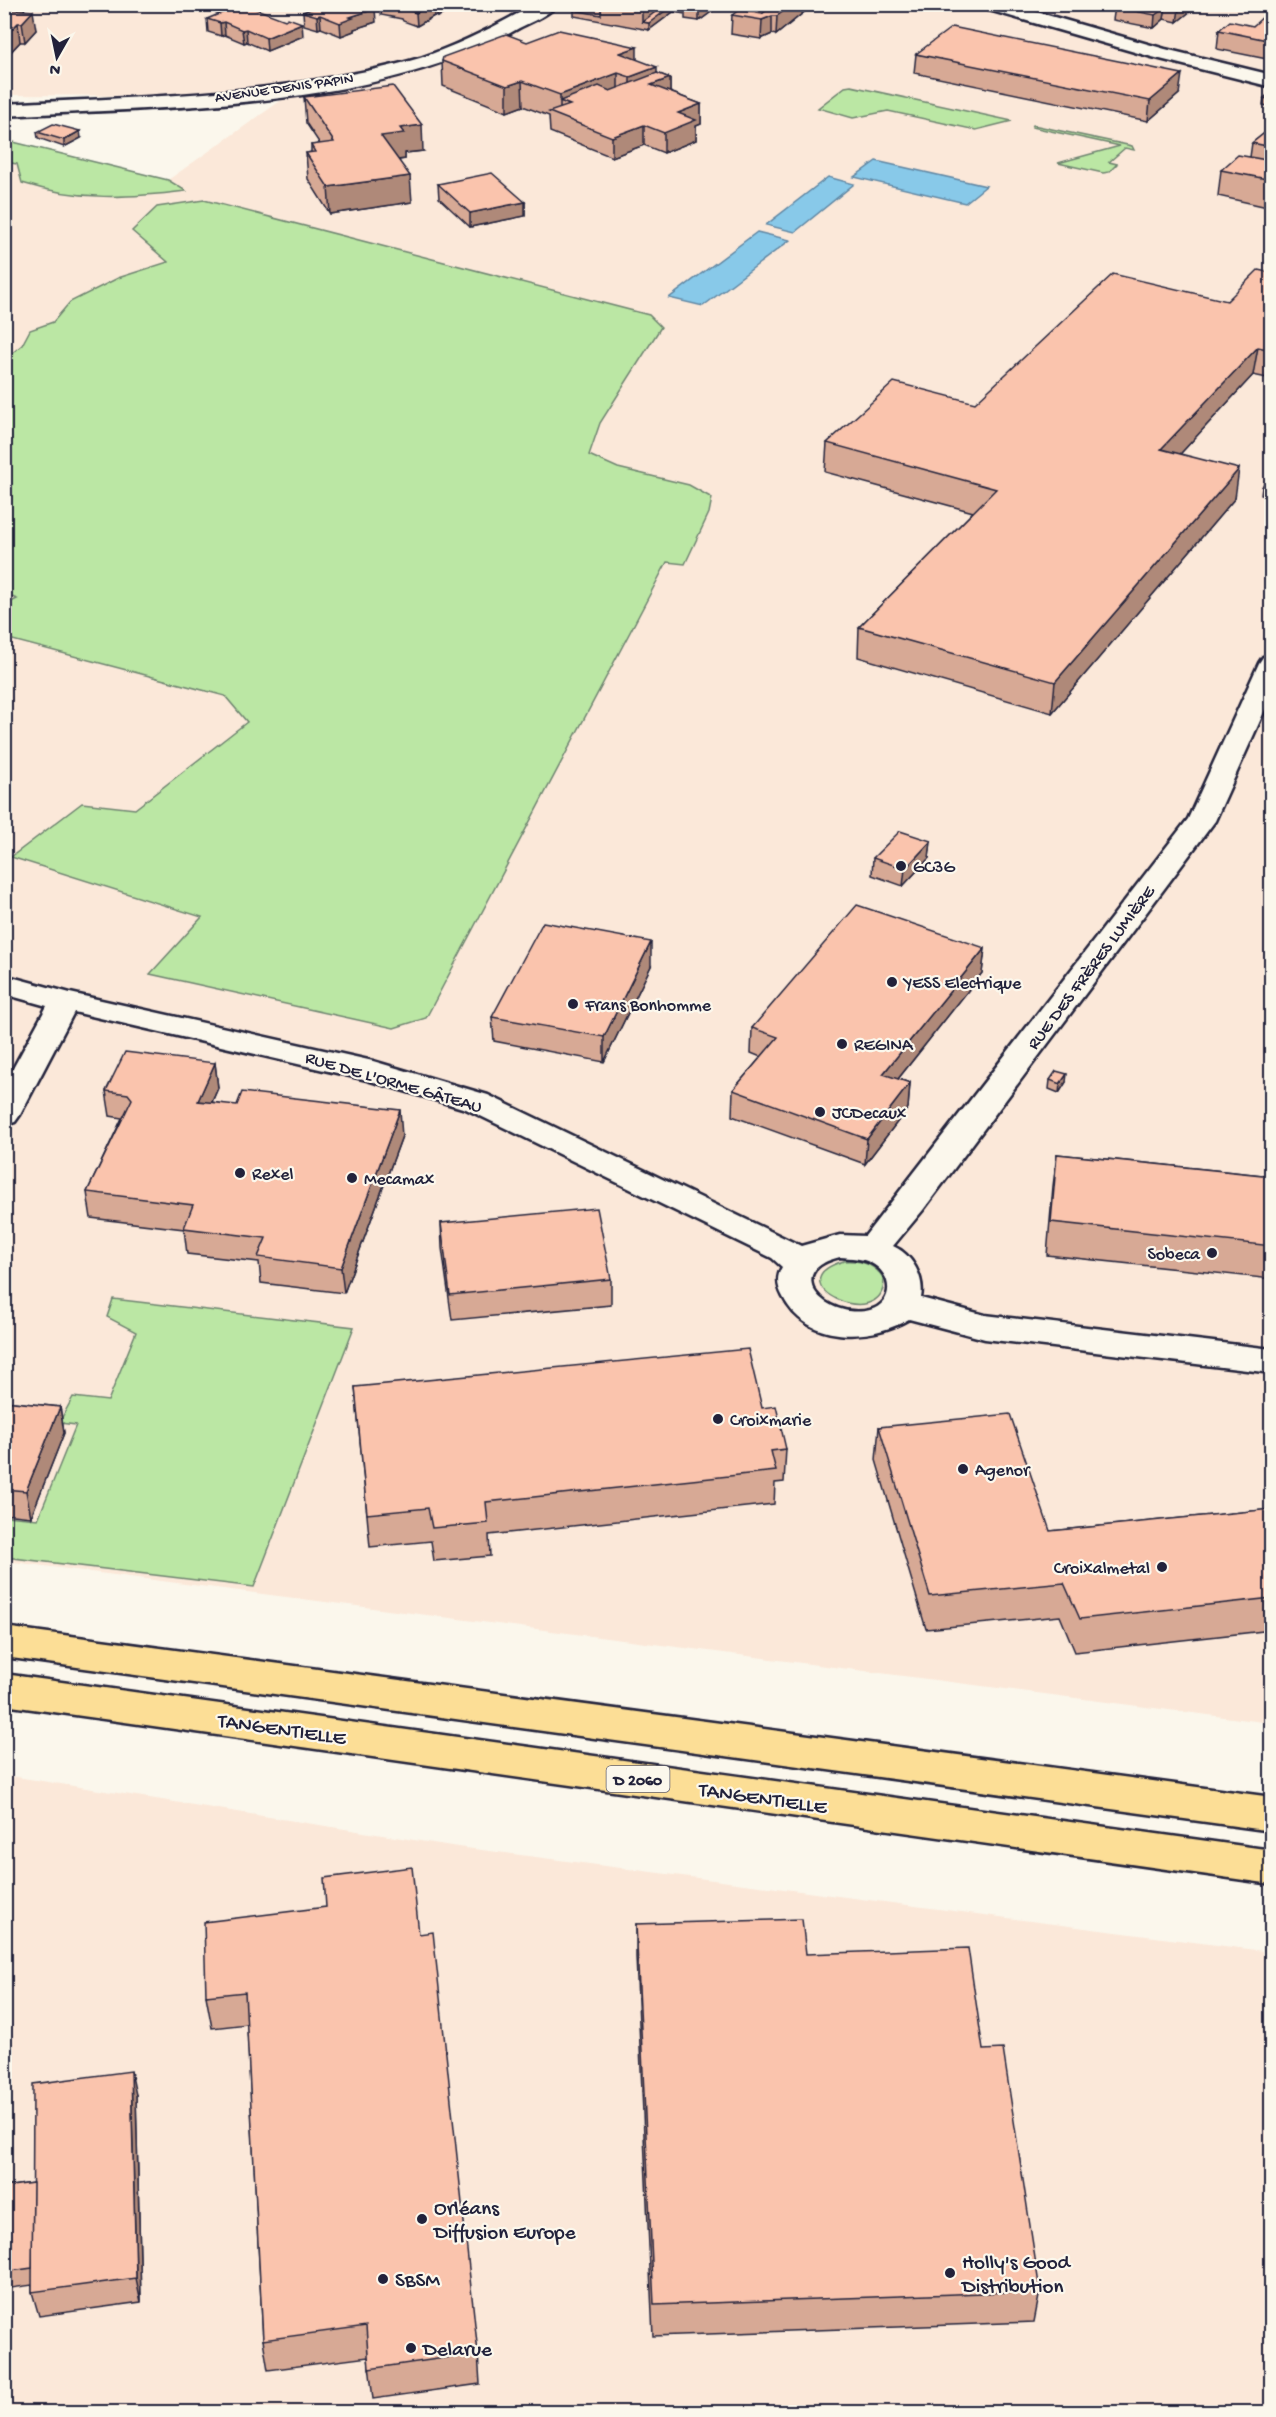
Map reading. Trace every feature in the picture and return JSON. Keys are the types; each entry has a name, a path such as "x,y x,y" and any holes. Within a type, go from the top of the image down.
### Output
{"highway":[{"path":"4,1642 1272,1814"},
{"name":"TANGENTIELLE","path":"4,1689 1272,1867"}],"street":[{"name":"AVENUE DENIS PAPIN","path":"4,110 238,96 351,79 398,69 479,43 522,23 549,4"},
{"path":"988,4 1159,53 1272,81"},
{"name":"RUE DES FRÈRES LUMIÈRE","path":"874,1250 879,1240 911,1202 1201,821 1272,663"},
{"name":"RUE DE L'ORME GÂTEAU","path":"4,984 65,1001 362,1069 477,1102 784,1250 800,1264"},
{"path":"4,1114 65,1001"},
{"path":"861,1246 874,1250 890,1258 901,1268 907,1280 907,1293 901,1305 884,1317 858,1324 840,1323 822,1318 798,1299 794,1287 794,1275 800,1264 809,1256 833,1247 861,1246"},
{"path":"901,1305 985,1327 1272,1361"}],"shaded area":[{"path":"5,5 1271,5 1271,1723 5,1561 4,140 168,180 286,97 5,95"},
{"path":"4,1775 458,1847 1271,1952 1271,2412 5,2412"}],"green space":[{"path":"851,86 1012,121 976,130 888,111 853,118 818,108 845,87"},
{"path":"1033,125 1132,146 1134,150 1125,148 1109,162 1117,164 1109,172 1103,173 1058,163 1120,146 1032,127"},
{"path":"5,140 168,180 186,191 104,196 43,189 22,183 17,164 5,162"},
{"path":"204,200 649,315 661,327 600,423 589,455 618,468 689,485 712,498 709,513 685,564 667,562 426,1018 394,1028 150,974 202,917 11,857 82,803 135,809 247,722 225,696 5,638 5,605 17,599 5,594 5,359 22,345 30,330 53,322 70,302 118,278 168,262 132,231 157,207"},
{"path":"844,1261 856,1261 872,1266 884,1279 880,1295 868,1303 853,1304 837,1299 825,1291 820,1281 825,1270"},
{"path":"113,1299 354,1327 254,1587 5,1557 5,1516 38,1519 76,1425 59,1423 73,1397 108,1401 136,1332 107,1317"}],"water":[{"path":"876,161 986,186 965,203 854,177"},
{"path":"828,177 854,184 795,232 766,225"},
{"path":"757,232 790,240 703,306 669,298"}],"building":[{"path":"4,4 18,4 16,7 4,6"},
{"path":"243,4 285,20 288,18 302,23 266,38 246,29 242,30 224,22 207,19"},
{"path":"326,4 354,4 375,9 350,17 353,18 340,23 320,15 303,12 316,7 320,8"},
{"path":"394,4 431,4 416,13"},
{"path":"581,4 601,8 601,15 574,10"},
{"path":"666,4 673,5 649,23 642,22"},
{"path":"774,4 792,4 777,16 762,20 732,15 739,10 762,14"},
{"path":"1118,4 1184,4 1179,9 1166,7 1155,15 1115,7"},
{"path":"4,9 33,11 4,37"},
{"path":"1266,14 1272,15 1272,41 1219,30 1230,21 1253,26"},
{"path":"952,27 1182,74 1150,101 916,54"},
{"path":"559,30 637,47 620,53 657,67 630,77 618,73 560,95 522,81 507,86 442,61 443,57 506,34 527,42"},
{"path":"657,73 670,78 651,85 701,104 678,113 696,120 664,133 644,125 612,137 549,112 570,105 560,101 599,86 610,91"},
{"path":"393,86 422,125 400,128 404,133 381,136 410,176 328,187 306,153 315,152 311,145 334,142 304,97"},
{"path":"1271,92 1272,100 1264,98"},
{"path":"53,124 80,131 64,140 37,132"},
{"path":"1272,127 1272,147 1252,143"},
{"path":"1238,155 1272,161 1272,180 1221,170"},
{"path":"492,173 525,202 470,213 438,184"},
{"path":"1258,270 1272,273 1272,350 1258,347 1161,449 1239,469 1055,682 859,627 996,489 827,443 894,382 975,403 1113,274 1227,301"},
{"path":"1267,477 1272,478 1272,489 1262,487"},
{"path":"900,831 931,841 905,869 873,858"},
{"path":"857,905 985,948 883,1074 910,1083 867,1139 733,1090 778,1037 752,1028"},
{"name":"Frans Bonhomme","path":"543,922 651,942 604,1037 492,1017"},
{"path":"125,1052 215,1063 198,1101 237,1105 242,1092 400,1110 341,1268 258,1257 266,1238 184,1228 193,1205 87,1192 132,1099 128,1094 106,1091"},
{"path":"1056,1071 1067,1074 1060,1084 1050,1080"},
{"path":"1057,1154 1272,1176 1272,1246 1051,1222"},
{"path":"597,1208 611,1279 450,1295 441,1223"},
{"path":"748,1349 762,1408 776,1406 786,1449 771,1451 776,1471 486,1502 488,1523 432,1528 428,1508 367,1514 355,1387"},
{"path":"4,1401 60,1407 26,1491 4,1489"},
{"path":"1010,1414 1050,1531 1272,1509 1272,1598 1080,1619 1064,1583 930,1596 879,1427"},
{"path":"412,1867 419,1934 433,1932 478,2353 369,2369 366,2326 263,2340 245,1992 206,1996 204,1922 326,1907 324,1878"},
{"path":"802,1919 806,1954 968,1948 983,2050 1003,2049 1040,2291 654,2305 636,1924"},
{"path":"131,2071 136,2278 32,2292 33,2084"},
{"path":"33,2183 32,2268 4,2272 4,2187"}],"place":[{"name":"GC3G","path":"901,866"},
{"name":"YESS Electrique","path":"892,982"},
{"name":"Frans Bonhomme","path":"573,1004"},
{"name":"REGINA","path":"842,1044"},
{"name":"JCDecaux","path":"820,1112"},
{"name":"Rexel","path":"240,1173"},
{"name":"Mecamax","path":"352,1178"},
{"name":"Sobeca","path":"1212,1253"},
{"name":"Croixmarie","path":"718,1419"},
{"name":"Agenor","path":"963,1469"},
{"name":"Croixalmetal","path":"1162,1567"},
{"name":"Orléans Diffusion Europe","path":"422,2219"},
{"name":"Holly's Good Distribution","path":"950,2273"},
{"name":"SBSM","path":"383,2279"},
{"name":"Delarue","path":"411,2348"}]}
